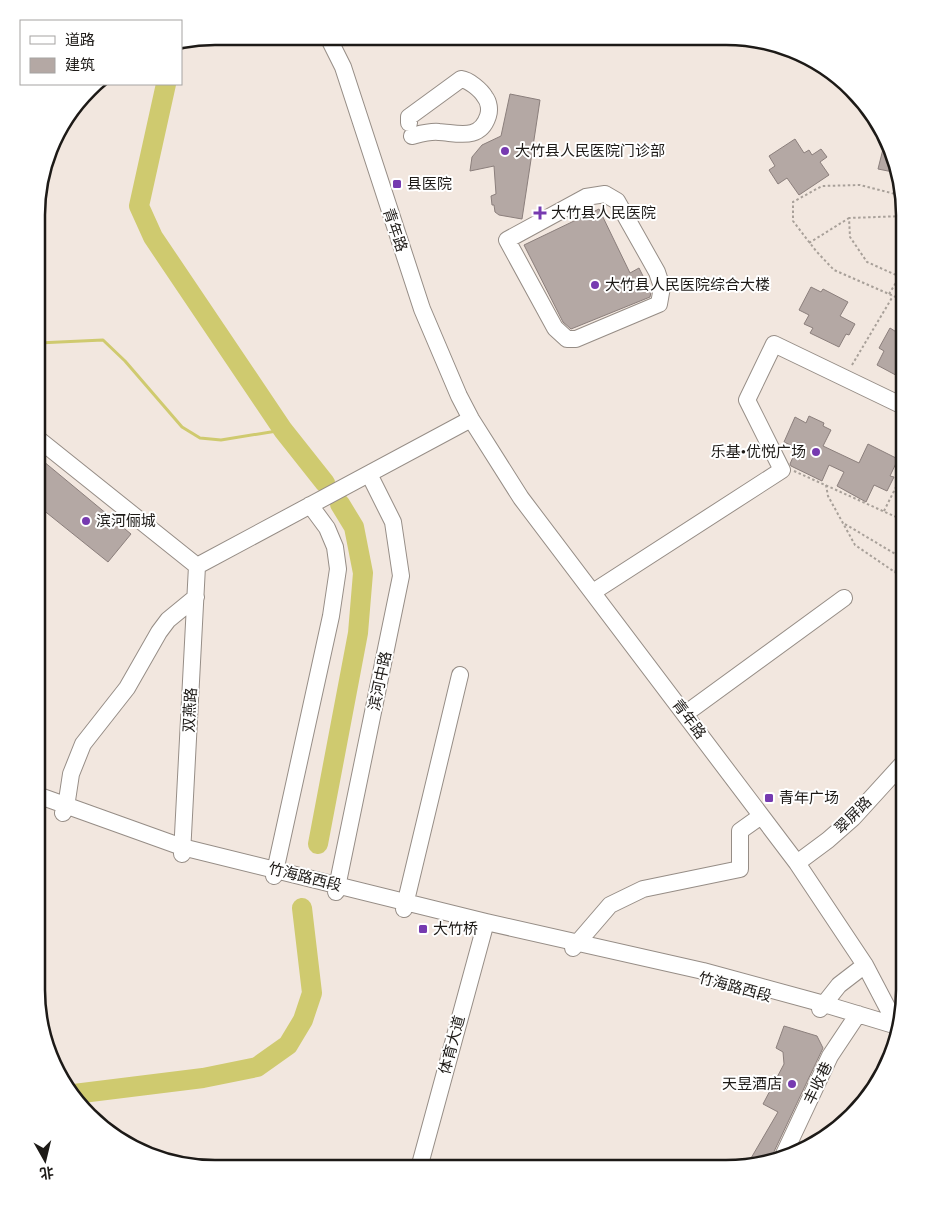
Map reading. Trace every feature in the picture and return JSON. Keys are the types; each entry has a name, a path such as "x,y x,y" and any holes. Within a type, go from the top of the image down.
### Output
{"street":[{"name":"青年路","path":"332,45 346,75 422,309 459,396 471,419 522,498 797,863 865,965 894,1019"},
{"path":"461,79 466,80 485,96 489,109 488,117 482,128 472,134 461,135 410,130 409,117 461,79"},
{"path":"605,194 617,201 657,272 662,288 659,304 576,339 567,339 555,328 507,240 586,197 605,194"},
{"path":"593,592 782,470 747,400 774,344 896,402"},
{"path":"45,444 197,566 471,419"},
{"name":"滨河中路","path":"337,888 401,576 393,522 368,474"},
{"path":"275,872 331,616 338,569 335,547 327,528 310,505"},
{"name":"双燕路","path":"182,850 197,566"},
{"path":"65,810 71,774 83,744 127,688 158,632 168,620 196,597"},
{"path":"684,714 844,598"},
{"path":"405,906 460,675"},
{"name":"翠屏路","path":"797,863 853,818 896,771"},
{"name":"竹海路西段","path":"45,800 65,810"},
{"name":"竹海路西段","path":"45,804 182,850 892,1025"},
{"path":"575,946 610,905 643,889 740,869 740,832 761,816"},
{"name":"体育大道","path":"421,1160 486,925"},
{"path":"822,1007 839,985 865,965"},
{"name":"竹海路西段","path":"856,1017 891,1030"},
{"name":"丰收巷","path":"786,1149 830,1056 856,1017"}],"path":[{"path":"895,193 860,185 822,186 793,202 793,221 809,243 834,270 896,297"},
{"path":"809,243 849,218 896,216"},
{"path":"849,218 850,237 867,262 896,275"},
{"path":"889,294 896,281"},
{"path":"844,378 893,296"},
{"path":"792,470 896,517"},
{"path":"826,486 828,496 855,545 895,572"},
{"path":"884,511 896,487"},
{"path":"843,522 896,554"}],"building":[{"name":"大竹县人民医院门诊部","path":"510,94 540,100 522,219 499,215 495,212 491,196 496,194 494,166 470,171 472,157 482,145 501,136"},
{"path":"795,139 804,153 809,150 812,155 821,149 827,157 820,162 829,175 799,195 787,178 778,184 769,170 775,166 769,156"},
{"path":"883,150 890,171 878,169"},
{"name":"大竹县人民医院综合大楼","path":"599,209 630,273 639,268 651,292 650,297 571,329 563,322 524,245"},
{"path":"811,287 821,292 823,289 848,302 840,316 855,324 849,335 846,334 839,347 810,333 813,328 804,324 809,315 799,310"},
{"path":"890,328 896,332 896,375 877,365 884,351 879,348"},
{"path":"809,416 824,423 823,426 831,430 823,446 859,463 868,444 896,458 896,463 890,476 894,477 887,491 874,485 866,502 837,486 844,472 829,465 822,481 791,466 790,464 797,448 784,442 795,417 806,423"},
{"name":"滨河俪城","path":"45,463 131,534 108,562 45,511"},
{"name":"天昱酒店","path":"784,1026 817,1036 823,1048 773,1153 751,1158 778,1112 763,1104 784,1064 783,1052 776,1048"}],"waterway":[{"path":"166,85 139,206 153,237 283,430 325,483"},
{"path":"45,343 103,340 125,361 182,427 200,438 221,440 283,430"},
{"path":"318,844 358,633 363,573 354,527 340,504"},
{"path":"80,1093 203,1078 257,1067 288,1045 303,1020 312,993 302,908"}],"place":[{"name":"大竹县人民医院门诊部","path":"505,151"},
{"name":"县医院","path":"397,184"},
{"name":"大竹县人民医院","path":"540,213"},
{"name":"大竹县人民医院综合大楼","path":"595,285"},
{"name":"乐基•优悦广场","path":"816,452"},
{"name":"滨河俪城","path":"86,521"},
{"name":"青年广场","path":"769,798"},
{"name":"大竹桥","path":"423,929"},
{"name":"天昱酒店","path":"792,1084"}]}
